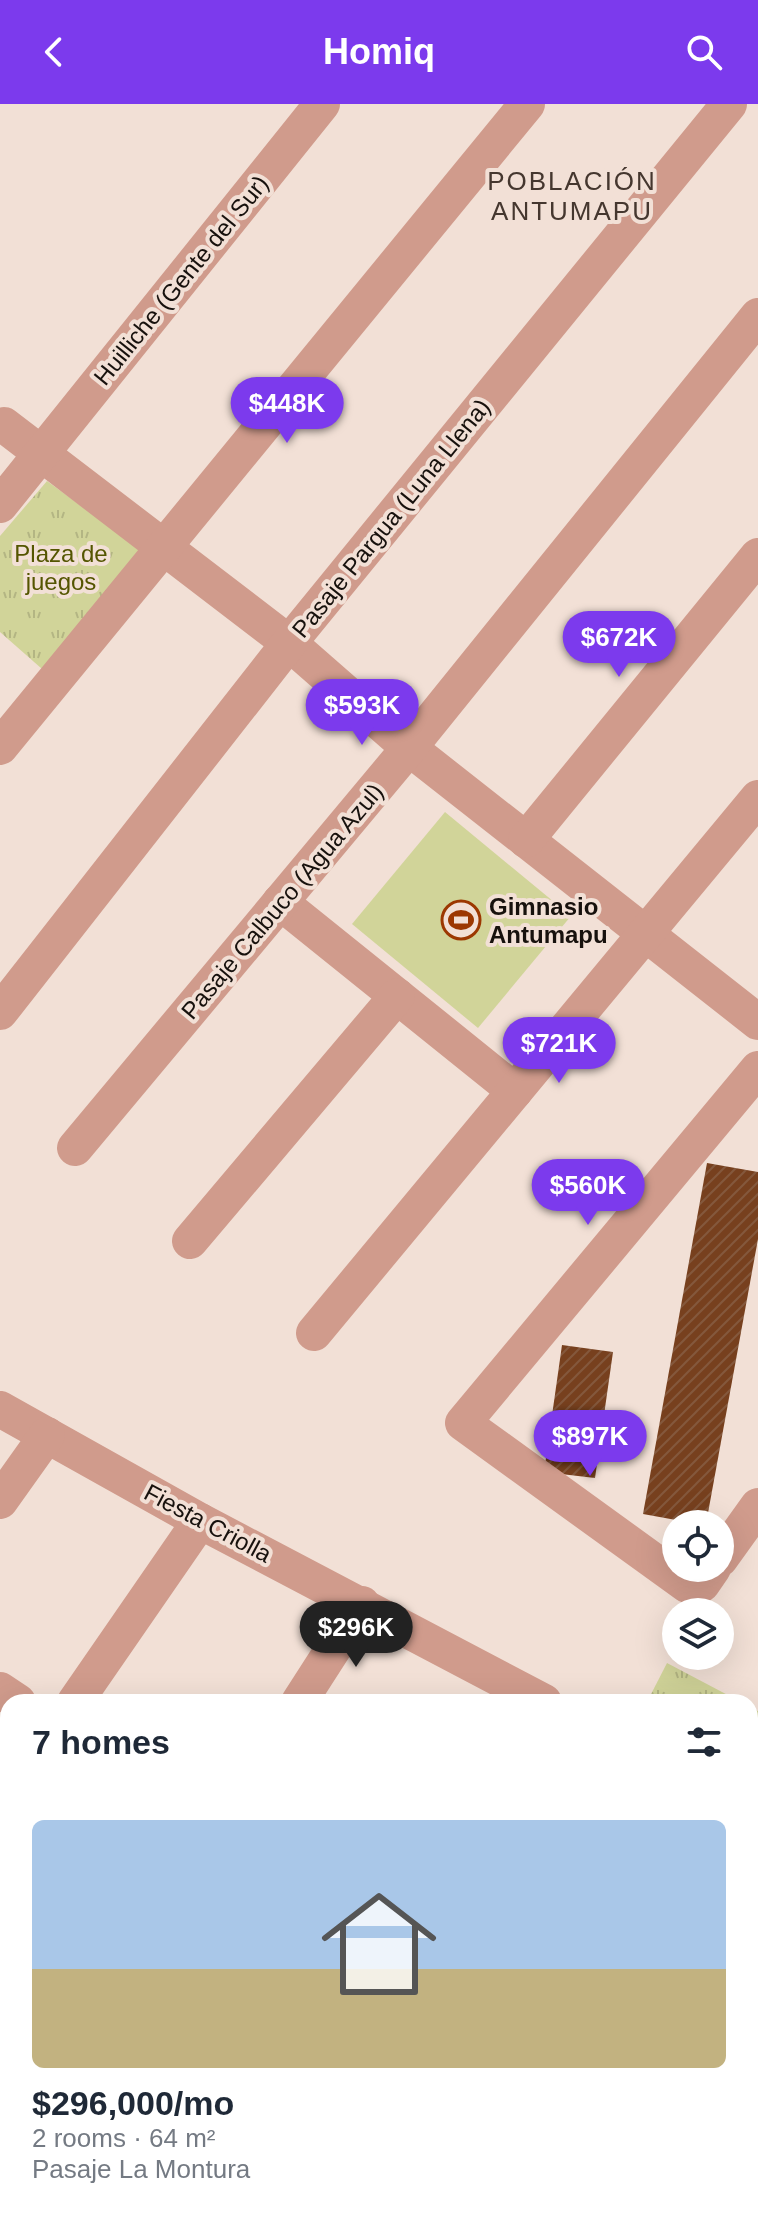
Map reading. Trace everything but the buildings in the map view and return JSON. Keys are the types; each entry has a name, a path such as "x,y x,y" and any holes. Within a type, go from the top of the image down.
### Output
{"street":[{"name":"Huilliche (Gente del Sur)","path":"0,505 322,104"},
{"path":"0,747 527,104"},
{"name":"Pasaje Pargua (Luna Llena)","path":"0,1012 289,643 729,104"},
{"name":"Pasaje Calbuco (Agua Azul)","path":"75,1148 409,748 758,316"},
{"path":"4,425 289,643 409,748 758,1022"},
{"path":"526,840 758,556"},
{"path":"314,1333 758,798"},
{"path":"280,902 515,1091"},
{"path":"190,1241 397,996"},
{"path":"662,1567 463,1423 758,1069"},
{"name":"Fiesta Criolla","path":"0,1409 200,1521 362,1604 519,1694"},
{"path":"0,1501 47,1435"},
{"path":"734,1539 758,1506"},
{"path":"81,1694 200,1521"},
{"path":"683,1582 687,1585 703,1582"},
{"path":"304,1694 362,1604"}],"green space":[{"name":"Plaza de juegos","path":"47,481 150,556 50,676 0,632 0,536"},
{"name":"Gimnasio Antumapu","path":"445,812 571,916 478,1028 352,924"},
{"path":"663,1670 680,1670 726,1694 651,1694"}],"place":[{"name":"Gimnasio Antumapu","path":"461,920"}],"district":[{"name":"POBLACIÓN ANTUMAPU","path":"572,196"}]}
